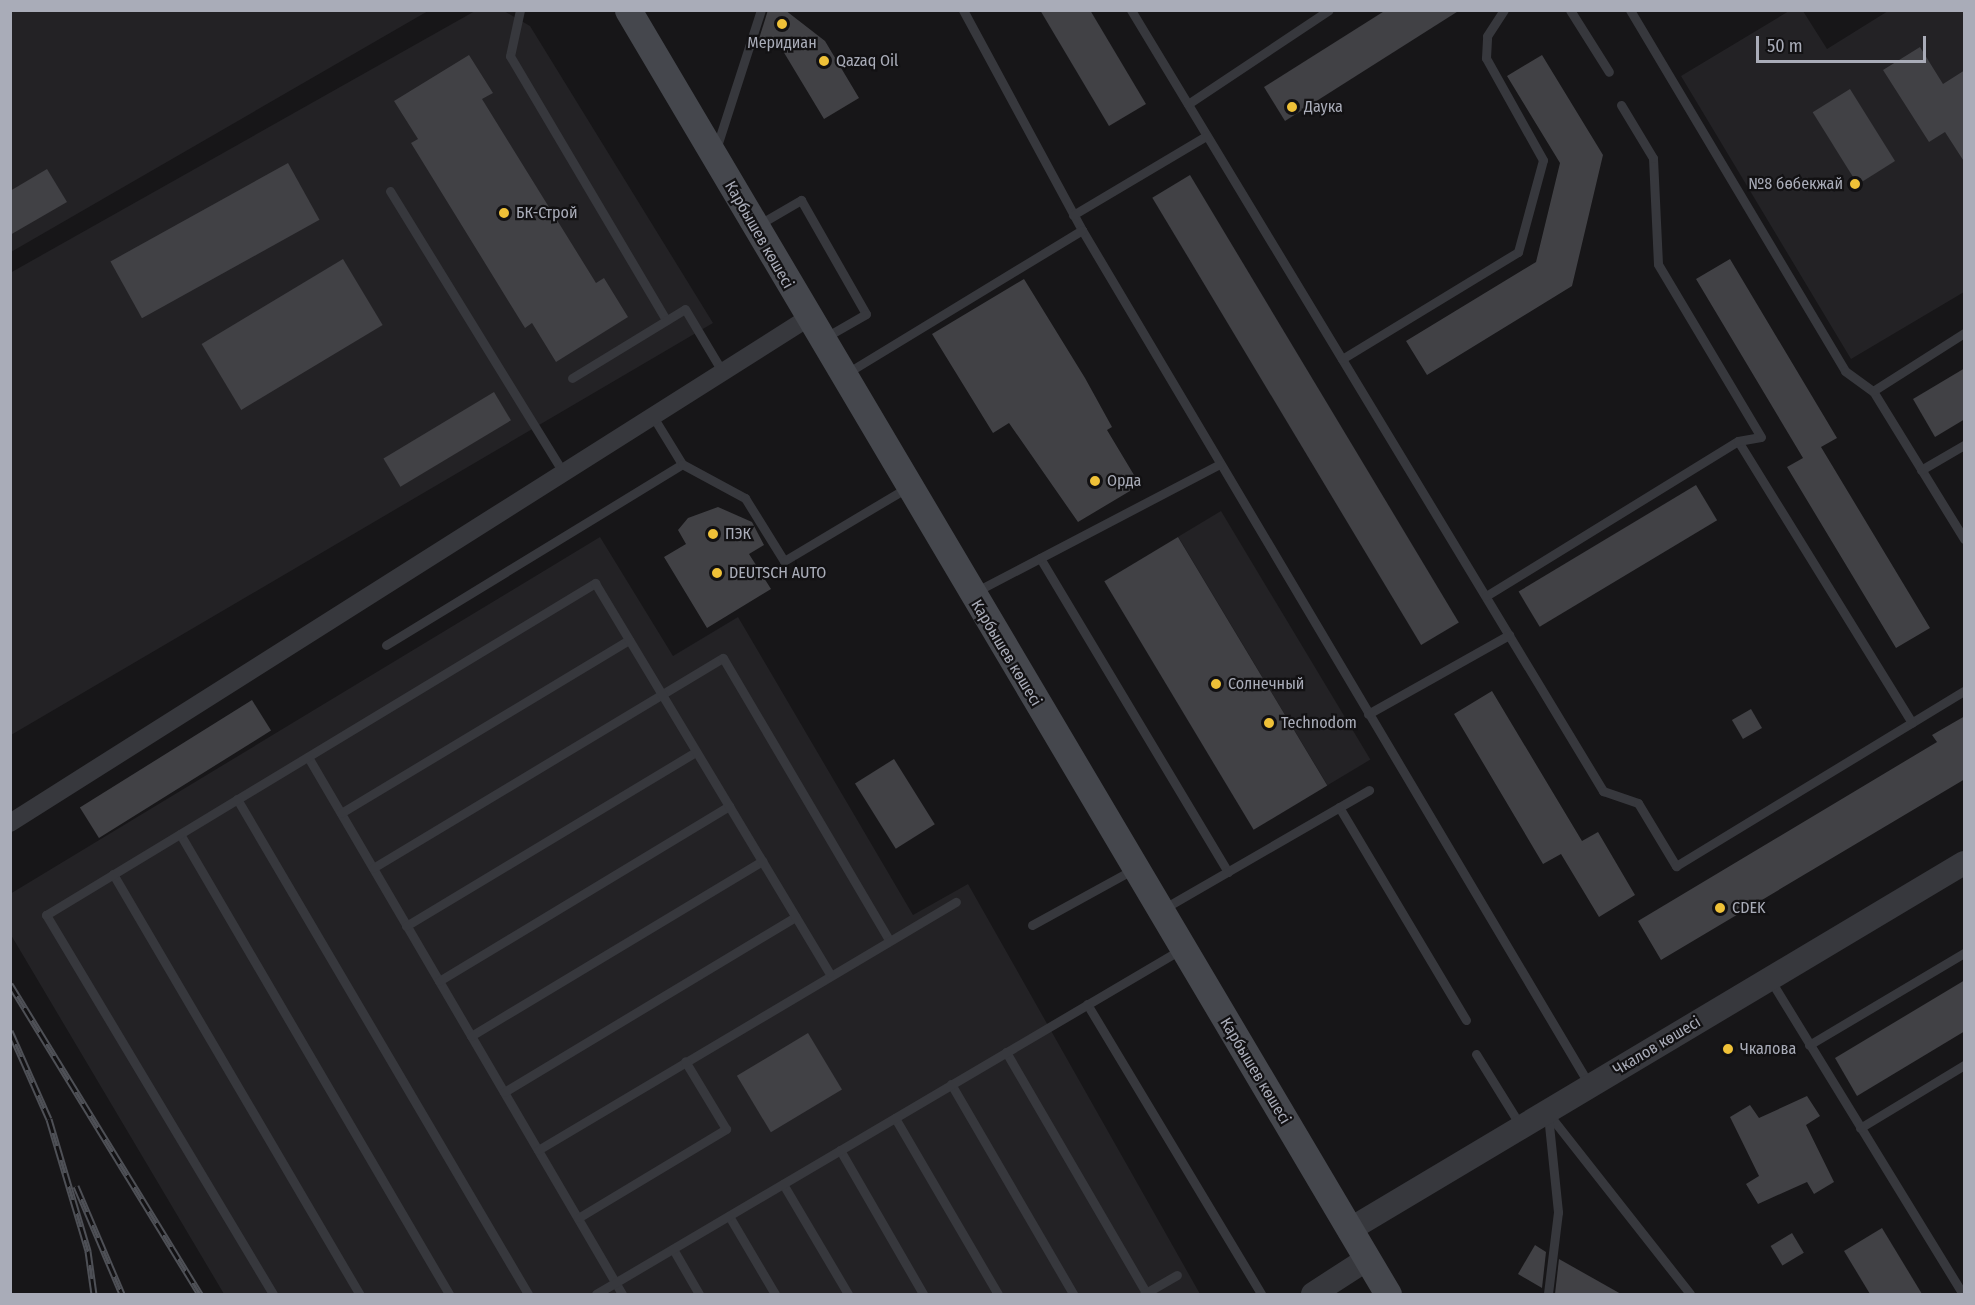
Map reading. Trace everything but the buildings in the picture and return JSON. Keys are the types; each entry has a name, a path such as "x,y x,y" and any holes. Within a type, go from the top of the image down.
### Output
{"main road":[{"name":"Карбышев көшесі","path":"628,10 971,594 1388,1294"}],"street":[{"path":"10,823 722,371 815,329"},
{"name":"Чкалов көшесі","path":"1349,1230 1965,863"},
{"path":"1313,1294 1367,1259"}],"lane":[{"path":"520,10 510,57 666,320"},
{"path":"714,157 761,10"},
{"path":"963,10 1073,215 1590,1086"},
{"path":"1131,10 1604,791 1638,803 1676,866 1965,691"},
{"path":"1188,104 1329,10"},
{"path":"1342,359 1518,252 1543,160 1486,58 1487,36 1504,10"},
{"path":"1570,10 1609,72"},
{"path":"1630,10 1845,370 1873,391 1965,539"},
{"path":"1486,596 1738,441 1761,437 1658,264 1653,159 1621,105"},
{"path":"1073,215 1206,136"},
{"path":"390,191 562,471"},
{"path":"755,227 801,200 866,314 815,329"},
{"path":"842,376 1082,230"},
{"path":"572,378 685,309 722,371"},
{"path":"1873,391 1965,333"},
{"path":"652,415 682,464 745,498 784,561 908,487"},
{"path":"1738,441 1912,723"},
{"path":"1921,470 1965,445"},
{"path":"386,645 682,464"},
{"path":"971,594 1220,464"},
{"path":"1040,558 1228,872"},
{"path":"273,1294 46,915 595,583 829,973"},
{"path":"1368,714 1509,635"},
{"path":"341,813 629,640"},
{"path":"373,868 723,658 889,940"},
{"path":"406,926 696,752"},
{"path":"308,757 622,1294"},
{"path":"1160,911 1369,790"},
{"path":"237,799 528,1294"},
{"path":"439,981 729,806"},
{"path":"1339,807 1466,1020"},
{"path":"180,834 449,1294"},
{"path":"471,1036 762,861"},
{"path":"1032,925 1135,868"},
{"path":"113,874 359,1294"},
{"path":"538,1150 829,973 956,902"},
{"path":"504,1092 795,916"},
{"path":"596,1294 1182,948"},
{"path":"1809,1045 1965,953"},
{"path":"1770,979 1963,1294"},
{"path":"1088,1004 1261,1294"},
{"path":"1006,1052 1145,1294 1177,1275"},
{"path":"1476,1054 1521,1127"},
{"path":"578,1218 726,1129 684,1061"},
{"path":"1860,1128 1965,1065"},
{"path":"951,1084 1073,1294"},
{"path":"1547,1112 1558,1212 1548,1294"},
{"path":"1547,1112 1690,1294"},
{"path":"895,1118 998,1294"},
{"path":"840,1150 923,1294"},
{"path":"783,1184 848,1294"},
{"path":"729,1216 775,1294"},
{"path":"673,1249 699,1294"}],"shaded area":[{"path":"11,11 428,11 11,252"},
{"path":"475,11 504,11 530,26 713,323 11,735 10,273"},
{"name":"№8 бөбекжай","path":"1789,11 1803,11 1827,49 1888,11 1964,11 1964,292 1851,359 1681,76"},
{"path":"1221,511 1370,760 1328,785 1178,537"},
{"path":"600,537 673,656 738,617 913,915 968,884 1200,1294 224,1294 11,935 10,894"}],"railway":[{"path":"10,984 200,1294"},
{"path":"10,1031 49,1119 88,1251 94,1294"},
{"path":"76,1186 122,1294"}],"place":[{"name":"Меридиан","path":"782,24"},
{"name":"Qazaq Oil","path":"824,61"},
{"name":"Даука","path":"1292,107"},
{"name":"№8 бөбекжай","path":"1855,184"},
{"name":"БК-Строй","path":"504,213"},
{"name":"Орда","path":"1095,481"},
{"name":"ПЭК","path":"713,534"},
{"name":"DEUTSCH AUTO","path":"717,573"},
{"name":"Солнечный","path":"1216,684"},
{"name":"Technodom","path":"1269,723"},
{"name":"CDEK","path":"1720,908"},
{"name":"Чкалова","path":"1728,1049"}]}
